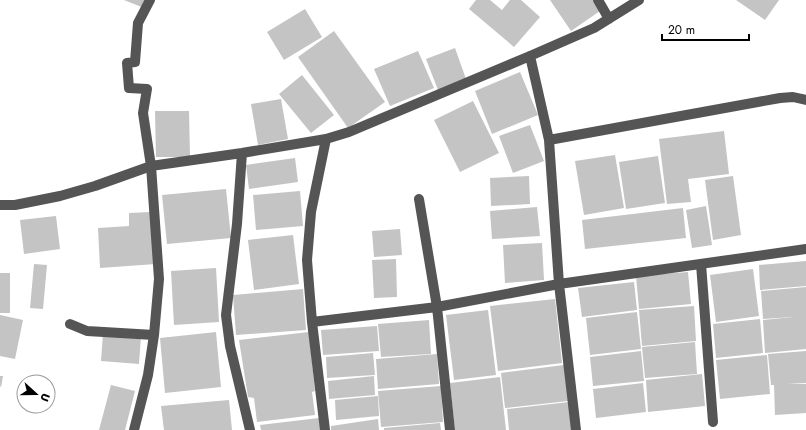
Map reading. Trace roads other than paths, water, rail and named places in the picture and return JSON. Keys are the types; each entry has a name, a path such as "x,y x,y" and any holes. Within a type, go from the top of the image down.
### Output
{"street":[{"path":"134,430 148,375 160,279 151,166 143,113 147,89 129,88 127,63 135,62 138,23 150,0"},
{"path":"598,0 609,19"},
{"path":"0,205 15,205 60,196 95,186 151,166 242,154 326,139 349,132 594,28 639,0"},
{"path":"530,56 549,140 558,284 576,430"},
{"path":"549,140 780,98 793,97 806,100"},
{"path":"325,430 312,322 307,260 311,212 326,139"},
{"path":"242,154 238,224 226,315 230,346 250,430"},
{"path":"419,199 437,307 450,430"},
{"path":"312,322 437,307 558,284 806,249"},
{"path":"701,264 713,422"},
{"path":"70,324 87,331 154,335"}]}
